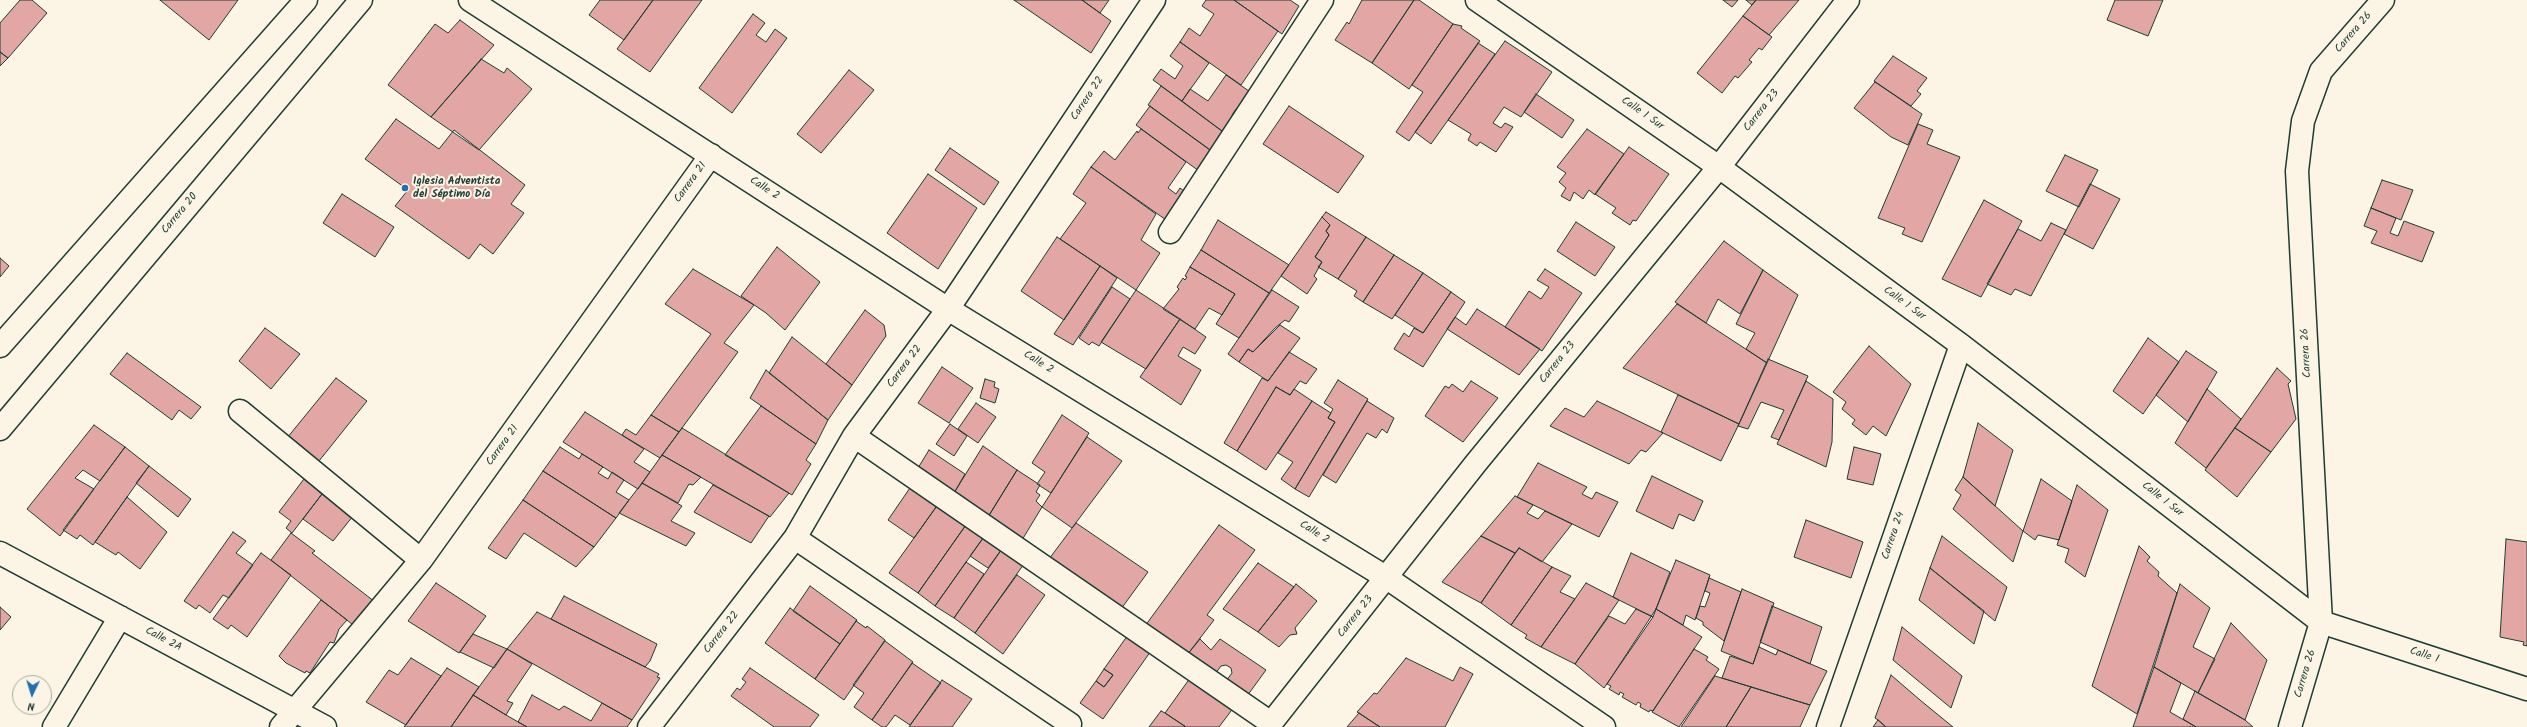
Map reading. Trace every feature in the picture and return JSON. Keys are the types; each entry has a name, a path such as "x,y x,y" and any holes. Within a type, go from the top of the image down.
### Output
{"street":[{"path":"0,346 306,0"},
{"name":"Carrera 20","path":"0,429 361,0"},
{"name":"Calle 2","path":"470,0 948,309 1387,578 1604,727"},
{"name":"Carrera 22","path":"649,727 795,538 854,436 948,309 1154,0"},
{"path":"1170,232 1322,0"},
{"name":"Calle 1 Sur","path":"1477,0 1718,167 1960,345 2321,622"},
{"name":"Carrera 23","path":"1270,725 1476,463 1718,167 1848,0"},
{"name":"Carrera 26","path":"2290,727 2321,622 2298,164 2303,121 2320,71 2383,0"},
{"name":"Carrera 21","path":"281,727 421,560 711,155"},
{"name":"Carrera 24","path":"1828,727 1960,345"},
{"path":"240,411 421,560"},
{"path":"854,436 1270,725"},
{"path":"795,538 1070,724"},
{"name":"Calle 2A","path":"0,554 325,727"},
{"path":"54,727 120,617"},
{"name":"Calle 1","path":"2321,622 2527,689"}],"building":[{"path":"20,0 32,0 47,13 8,58 0,52 0,23"},
{"path":"160,0 238,0 209,40"},
{"path":"600,0 653,0 624,40 589,15"},
{"path":"653,0 702,0 650,72 617,49"},
{"path":"1014,0 1082,0 1111,21 1091,53"},
{"path":"1082,0 1109,0 1100,13"},
{"path":"1206,0 1234,0 1278,31 1241,85 1180,42 1189,28 1200,36 1214,14 1202,6"},
{"path":"1234,0 1290,0 1299,6 1282,34"},
{"path":"1362,0 1414,0 1372,63 1335,40 1347,22 1349,24"},
{"path":"1414,0 1419,0 1453,24 1409,89 1372,63"},
{"path":"1723,0 1738,0 1732,7"},
{"path":"1746,0 1756,0 1752,5"},
{"path":"1756,0 1799,0 1769,35 1743,16"},
{"path":"2115,0 2163,0 2148,36 2107,20"},
{"path":"753,14 765,23 756,35 766,42 775,29 787,38 732,113 699,88"},
{"path":"1743,16 1772,37 1762,50 1759,48 1749,60 1752,62 1738,78 1735,76 1722,93 1697,73"},
{"path":"460,20 494,45 431,117 388,85 435,24 448,33"},
{"path":"1453,24 1462,26 1461,28 1480,41 1409,141 1396,132 1423,92 1412,85"},
{"path":"1505,41 1552,72 1521,117 1504,107 1493,123 1501,128 1505,123 1513,127 1496,152 1480,142 1477,146 1468,140 1471,134 1448,120"},
{"path":"1180,42 1209,63 1182,101 1153,80 1161,69 1175,79 1183,66 1170,56"},
{"path":"1478,43 1495,54 1431,144 1415,132"},
{"path":"0,52 8,58 0,66"},
{"path":"1893,56 1927,78 1917,91 1921,94 1911,106 1874,81"},
{"path":"481,59 504,73 507,68 532,89 479,150 431,117"},
{"path":"849,70 874,90 821,153 797,134"},
{"path":"1226,75 1256,96 1244,113 1236,109 1232,115 1240,120 1226,134 1182,101 1190,89 1208,101"},
{"path":"1875,82 1922,114 1908,145 1891,137 1854,108"},
{"path":"1161,86 1226,134 1214,153 1148,105"},
{"path":"1536,94 1574,120 1562,138 1524,112"},
{"path":"1150,106 1213,152 1199,171 1136,125"},
{"path":"1289,106 1364,156 1338,193 1263,144"},
{"path":"396,119 439,149 454,130 525,185 511,204 524,213 493,254 480,244 469,259 395,206 408,190 365,159"},
{"path":"1918,124 1933,130 1927,144 1960,157 1922,242 1902,234 1905,228 1878,218"},
{"path":"1141,129 1186,162 1168,188 1176,194 1180,188 1188,194 1169,222 1091,167 1104,151 1115,160 1137,131 1138,133"},
{"path":"1587,129 1624,154 1595,195 1589,190 1583,199 1574,192 1570,201 1561,196 1566,188 1559,182 1566,173 1557,167"},
{"path":"1629,147 1669,174 1636,221 1633,220 1630,225 1612,213 1616,208 1595,194"},
{"path":"950,148 999,182 984,205 935,170"},
{"path":"2065,155 2098,170 2079,207 2046,191"},
{"path":"1091,167 1156,214 1141,240 1160,253 1136,290 1060,239 1086,203 1073,194"},
{"path":"928,174 977,208 938,269 887,233"},
{"path":"2382,180 2413,190 2401,220 2371,208"},
{"path":"2090,184 2120,199 2093,249 2064,234"},
{"path":"342,194 394,227 375,257 323,223"},
{"path":"1984,200 2022,221 1981,297 1942,279"},
{"path":"2371,208 2396,218 2390,233 2398,236 2404,221 2434,232 2422,262 2371,243 2377,231 2364,226"},
{"path":"1326,212 1366,237 1338,279 1318,267 1322,262 1315,257 1329,235 1326,231 1330,225 1322,217"},
{"path":"1322,217 1330,225 1326,231 1329,235 1315,257 1322,262 1314,276 1317,279 1307,294 1281,276"},
{"path":"1218,220 1289,265 1269,293 1201,250"},
{"path":"1576,222 1615,247 1595,276 1557,251"},
{"path":"2051,223 2066,230 2031,296 2015,289 2011,295 1987,284 2018,229 2041,241"},
{"path":"1057,237 1100,266 1064,320 1021,291"},
{"path":"1366,237 1394,255 1363,302 1354,296 1357,291 1338,279"},
{"path":"1724,241 1763,270 1740,314 1718,299 1706,323 1675,302"},
{"path":"777,247 820,282 785,330 766,313 741,296"},
{"path":"1201,250 1269,293 1239,338 1216,324 1235,294 1190,267"},
{"path":"1394,255 1423,273 1392,319 1363,302"},
{"path":"0,258 9,266 0,277"},
{"path":"1100,266 1117,278 1073,345 1054,334"},
{"path":"1190,267 1235,294 1222,315 1209,308 1195,329 1163,309 1179,289 1177,287 1183,278 1185,280 1187,277 1185,276"},
{"path":"693,269 754,305 724,343 738,352 679,432 651,415 711,334 665,304"},
{"path":"1545,269 1582,293 1542,351 1505,327 1529,291 1541,299 1549,287 1537,280"},
{"path":"1763,270 1798,295 1767,363 1746,349 1755,333 1736,324"},
{"path":"1423,273 1451,292 1423,333 1395,315"},
{"path":"1112,287 1130,299 1099,346 1092,342 1089,345 1079,338"},
{"path":"1136,290 1180,319 1146,369 1101,342"},
{"path":"1272,290 1299,307 1289,322 1285,320 1275,328 1253,352 1248,349 1239,362 1228,354"},
{"path":"1451,292 1465,302 1423,367 1394,349 1404,333 1409,337 1414,328 1423,333"},
{"path":"1677,304 1767,363 1739,424 1623,368"},
{"path":"1477,309 1540,349 1519,375 1447,329 1455,317 1466,325"},
{"path":"865,310 884,325 886,336 852,385 826,364"},
{"path":"1180,319 1206,337 1195,354 1183,347 1178,356 1201,370 1181,405 1140,377"},
{"path":"1280,325 1300,338 1268,381 1239,362 1248,349 1253,352"},
{"path":"265,328 300,354 271,389 239,361"},
{"path":"792,337 852,385 828,420 769,373"},
{"path":"2148,338 2179,362 2143,414 2113,391"},
{"path":"1869,346 1911,384 1886,436 1873,426 1866,435 1852,424 1855,420 1842,409 1846,402 1833,392"},
{"path":"2186,351 2217,372 2188,422 2156,395"},
{"path":"1289,352 1317,369 1306,384 1300,381 1290,395 1276,387 1237,451 1224,443 1262,378 1268,381"},
{"path":"127,353 201,407 191,419 179,410 172,420 110,374"},
{"path":"1768,359 1808,376 1779,440 1771,437 1784,410 1761,402 1748,429 1738,426"},
{"path":"942,367 973,388 949,423 918,403"},
{"path":"2277,368 2291,381 2288,384 2296,419 2271,452 2235,428"},
{"path":"766,370 828,420 816,444 750,398"},
{"path":"336,378 367,401 319,461 287,438"},
{"path":"985,379 995,382 994,387 999,389 995,403 980,398"},
{"path":"1338,380 1368,399 1309,497 1295,489 1335,422 1328,418 1333,409 1324,403"},
{"path":"1471,381 1498,398 1463,442 1425,416 1445,386 1449,388 1452,384 1463,392"},
{"path":"1806,381 1833,399 1832,442 1826,467 1777,444"},
{"path":"1276,387 1290,395 1294,389 1312,401 1266,470 1237,451"},
{"path":"2207,389 2241,419 2206,468 2175,443"},
{"path":"1678,395 1739,424 1721,461 1661,432"},
{"path":"1312,401 1331,413 1328,418 1335,422 1295,489 1281,479 1293,462 1278,453"},
{"path":"1367,401 1394,418 1387,433 1382,429 1376,438 1367,433 1336,483 1323,475"},
{"path":"1597,401 1663,433 1646,452 1641,450 1629,464 1550,426 1565,408 1584,417"},
{"path":"976,403 996,417 978,443 958,429"},
{"path":"761,406 816,444 806,460 811,464 792,495 725,455"},
{"path":"585,412 644,449 634,462 650,472 638,489 563,442"},
{"path":"651,415 679,432 660,458 622,435 626,429 636,435"},
{"path":"1062,415 1089,433 1051,493 1037,484 1045,472 1032,463"},
{"path":"1978,423 2013,450 1995,506 1963,477"},
{"path":"950,424 967,436 954,456 936,444"},
{"path":"94,425 125,447 100,481 83,470 75,478 94,489 60,536 27,509"},
{"path":"682,428 789,493 770,517 662,455"},
{"path":"2235,428 2271,452 2237,497 2205,470"},
{"path":"1087,437 1122,461 1072,528 1042,507"},
{"path":"983,446 1017,470 988,517 954,493"},
{"path":"125,447 149,466 93,545 80,535 77,539 63,530"},
{"path":"560,447 579,459 582,454 603,467 598,473 608,479 612,472 624,480 616,492 629,500 616,518 543,471"},
{"path":"1854,447 1881,454 1873,485 1847,479"},
{"path":"929,450 965,474 954,493 918,468"},
{"path":"662,455 701,477 693,485 689,484 678,503 642,483"},
{"path":"1538,463 1587,487 1582,494 1592,499 1596,492 1618,502 1599,537 1517,497"},
{"path":"149,466 191,499 178,517 136,483"},
{"path":"1017,470 1040,485 1036,492 1040,495 1036,501 1042,507 1022,540 988,517"},
{"path":"543,471 616,518 594,547 523,500"},
{"path":"1652,476 1703,501 1694,521 1679,514 1673,529 1636,511"},
{"path":"1963,477 2023,531 2013,562 1953,509 1961,495 1955,490"},
{"path":"304,479 322,494 292,533 286,528 291,521 279,512"},
{"path":"2041,479 2072,501 2059,540 2038,535 2035,540 2023,531"},
{"path":"642,483 682,506 671,521 695,533 686,546 619,513"},
{"path":"713,485 769,516 751,543 694,512"},
{"path":"912,485 939,503 914,538 888,520"},
{"path":"2077,485 2108,510 2085,577 2065,562 2069,549 2057,545"},
{"path":"322,494 353,516 333,541 303,519"},
{"path":"1515,496 1533,505 1527,513 1538,519 1545,511 1572,524 1542,562 1519,548 1515,553 1481,536"},
{"path":"127,497 167,532 140,569 118,552 116,555 95,542"},
{"path":"523,500 594,547 576,567 524,533 506,559 488,548"},
{"path":"939,503 968,522 918,593 889,573"},
{"path":"1806,520 1863,542 1851,578 1794,557"},
{"path":"968,522 986,534 935,606 918,593"},
{"path":"1076,523 1148,572 1121,609 1049,559"},
{"path":"1219,525 1255,550 1207,615 1214,620 1187,655 1145,626"},
{"path":"233,532 246,541 236,553 253,565 229,598 223,595 210,613 199,605 196,609 184,601"},
{"path":"291,533 315,551 312,553 375,602 357,628 271,560"},
{"path":"986,534 1004,546 988,568 970,556"},
{"path":"1481,536 1515,553 1481,603 1442,582"},
{"path":"1942,536 2007,587 1995,621 1930,568"},
{"path":"2506,539 2527,542 2527,646 2523,645 2524,642 2500,637"},
{"path":"1004,546 1026,561 975,633 954,618"},
{"path":"2139,546 2150,557 2147,561 2159,572 2158,576 2177,593 2137,714 2092,686"},
{"path":"1519,548 1552,567 1511,625 1481,603"},
{"path":"261,553 291,575 247,637 231,625 228,629 213,619"},
{"path":"1631,553 1670,572 1653,617 1613,597"},
{"path":"1676,560 1710,575 1695,620 1686,615 1683,625 1656,609"},
{"path":"966,562 984,574 954,618 935,606"},
{"path":"1258,563 1294,587 1258,632 1223,609"},
{"path":"1552,567 1571,576 1560,592 1575,599 1541,647 1525,638 1527,635 1511,625"},
{"path":"1930,568 1984,611 1974,644 1919,600"},
{"path":"1017,575 1045,595 1003,654 975,633"},
{"path":"1709,578 1741,592 1724,641 1703,625 1703,622 1696,618 1700,606 1705,607 1710,593 1705,591"},
{"path":"436,583 486,616 459,653 408,621"},
{"path":"1586,583 1619,600 1575,664 1541,647"},
{"path":"1296,584 1317,601 1295,628 1297,634 1290,635 1279,647 1258,632"},
{"path":"2180,584 2210,608 2193,647 2215,659 2198,693 2154,667"},
{"path":"810,586 857,620 840,644 793,611"},
{"path":"1742,589 1774,603 1753,664 1721,651"},
{"path":"564,596 657,644 650,661 645,667 551,619"},
{"path":"321,600 347,620 339,629 334,643 330,642 310,673 306,671 305,673 286,663 279,656"},
{"path":"1772,606 1822,627 1810,664 1760,642"},
{"path":"0,607 11,617 0,630"},
{"path":"790,608 840,644 815,679 765,643"},
{"path":"1636,609 1653,617 1604,688 1575,664 1609,616 1625,624"},
{"path":"1656,609 1702,637 1653,711 1650,710 1649,712 1640,707 1641,704 1638,702 1636,705 1622,697 1624,694 1620,692 1619,695 1609,689 1611,686 1607,684"},
{"path":"537,612 659,674 657,677 660,678 632,720 507,649"},
{"path":"856,621 866,628 867,626 885,640 844,700 815,679"},
{"path":"2231,623 2267,660 2245,720 2198,693"},
{"path":"1902,627 1962,676 1951,708 1893,660"},
{"path":"1130,632 1153,648 1103,719 1080,703 1096,681 1104,687 1113,675 1104,669"},
{"path":"473,634 507,649 494,668 460,652"},
{"path":"1200,639 1211,650 1220,639 1266,670 1247,696 1226,681 1232,673 1231,668 1226,665 1221,666 1215,674 1187,655"},
{"path":"885,641 913,662 872,720 854,707 864,693 853,685"},
{"path":"1759,647 1776,655 1778,650 1827,671 1810,705 1722,678 1730,656 1753,664"},
{"path":"507,649 532,664 507,701 513,703 506,715 473,695"},
{"path":"1694,649 1708,657 1706,660 1719,669 1679,727 1652,712"},
{"path":"411,658 441,676 406,725 366,702 389,670 398,675"},
{"path":"1406,658 1453,681 1460,667 1473,674 1445,727 1380,727 1357,712 1374,693 1377,694"},
{"path":"912,663 941,683 910,725 895,715 886,727 882,727 872,720"},
{"path":"2154,667 2181,683 2170,712 2196,727 2133,727"},
{"path":"447,668 479,687 451,727 404,727"},
{"path":"750,668 819,715 810,727 774,727 731,696 737,688 740,690 746,682 742,679"},
{"path":"1104,669 1113,675 1104,687 1096,681"},
{"path":"1193,674 1237,703 1219,727 1186,727 1165,713"},
{"path":"1891,675 1953,727 1886,727 1875,718"},
{"path":"1715,676 1751,687 1726,727 1681,727"},
{"path":"942,680 972,699 952,727 909,727"},
{"path":"1751,687 1810,705 1800,727 1726,727"},
{"path":"2195,691 2245,720 2253,727 2196,727 2183,719"},
{"path":"473,695 506,715 527,727 451,727"},
{"path":"532,695 559,710 564,706 591,721 602,703 632,720 627,727 527,727 518,722"},
{"path":"1161,711 1165,713 1186,727 1149,727"},
{"path":"1359,713 1380,727 1347,727"},
{"path":"1878,720 1886,727 1873,727"}],"place":[{"name":"Iglesia Adventista del Séptimo Día","path":"405,188"}]}
